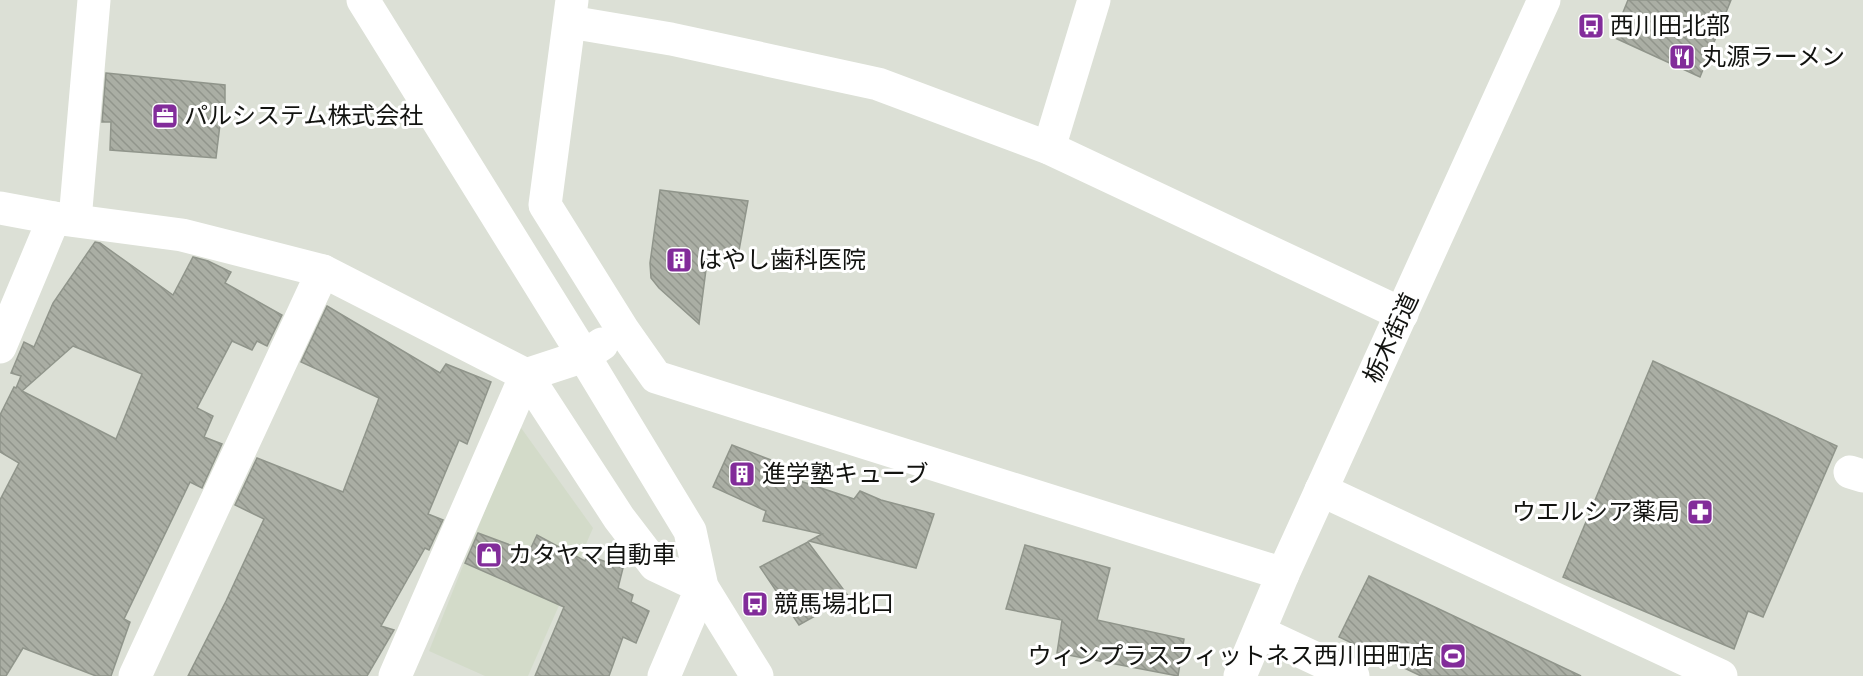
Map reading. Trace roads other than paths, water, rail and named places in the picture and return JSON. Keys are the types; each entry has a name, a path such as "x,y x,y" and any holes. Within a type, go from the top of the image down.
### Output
{"street":[{"path":"0,347 65,219 94,0"},
{"path":"363,0 690,531 702,587 757,676"},
{"path":"1049,148 1094,0"},
{"name":"栃木街道","path":"1240,676 1283,574 1544,0"},
{"path":"1283,574 656,377 623,330 545,205 571,11 671,39 878,84 1049,148 1402,314"},
{"path":"0,208 182,235 323,271 526,375 619,518 655,565 702,587"},
{"path":"135,676 323,271"},
{"path":"395,676 526,375 584,356 623,330"},
{"path":"1321,490 1721,676"},
{"path":"664,676 702,587"},
{"path":"1259,632 1353,676"}],"place":[{"name":"西川田北部","path":"1591,26"},
{"name":"丸源ラーメン","path":"1682,57"},
{"name":"パルシステム株式会社","path":"165,116"},
{"name":"はやし歯科医院","path":"679,260"},
{"name":"進学塾キューブ","path":"742,474"},
{"name":"ウエルシア薬局","path":"1700,512"},
{"name":"カタヤマ自動車","path":"489,555"},
{"name":"競馬場北口","path":"755,604"},
{"name":"ウィンプラスフィットネス西川田町店","path":"1453,656"}]}
